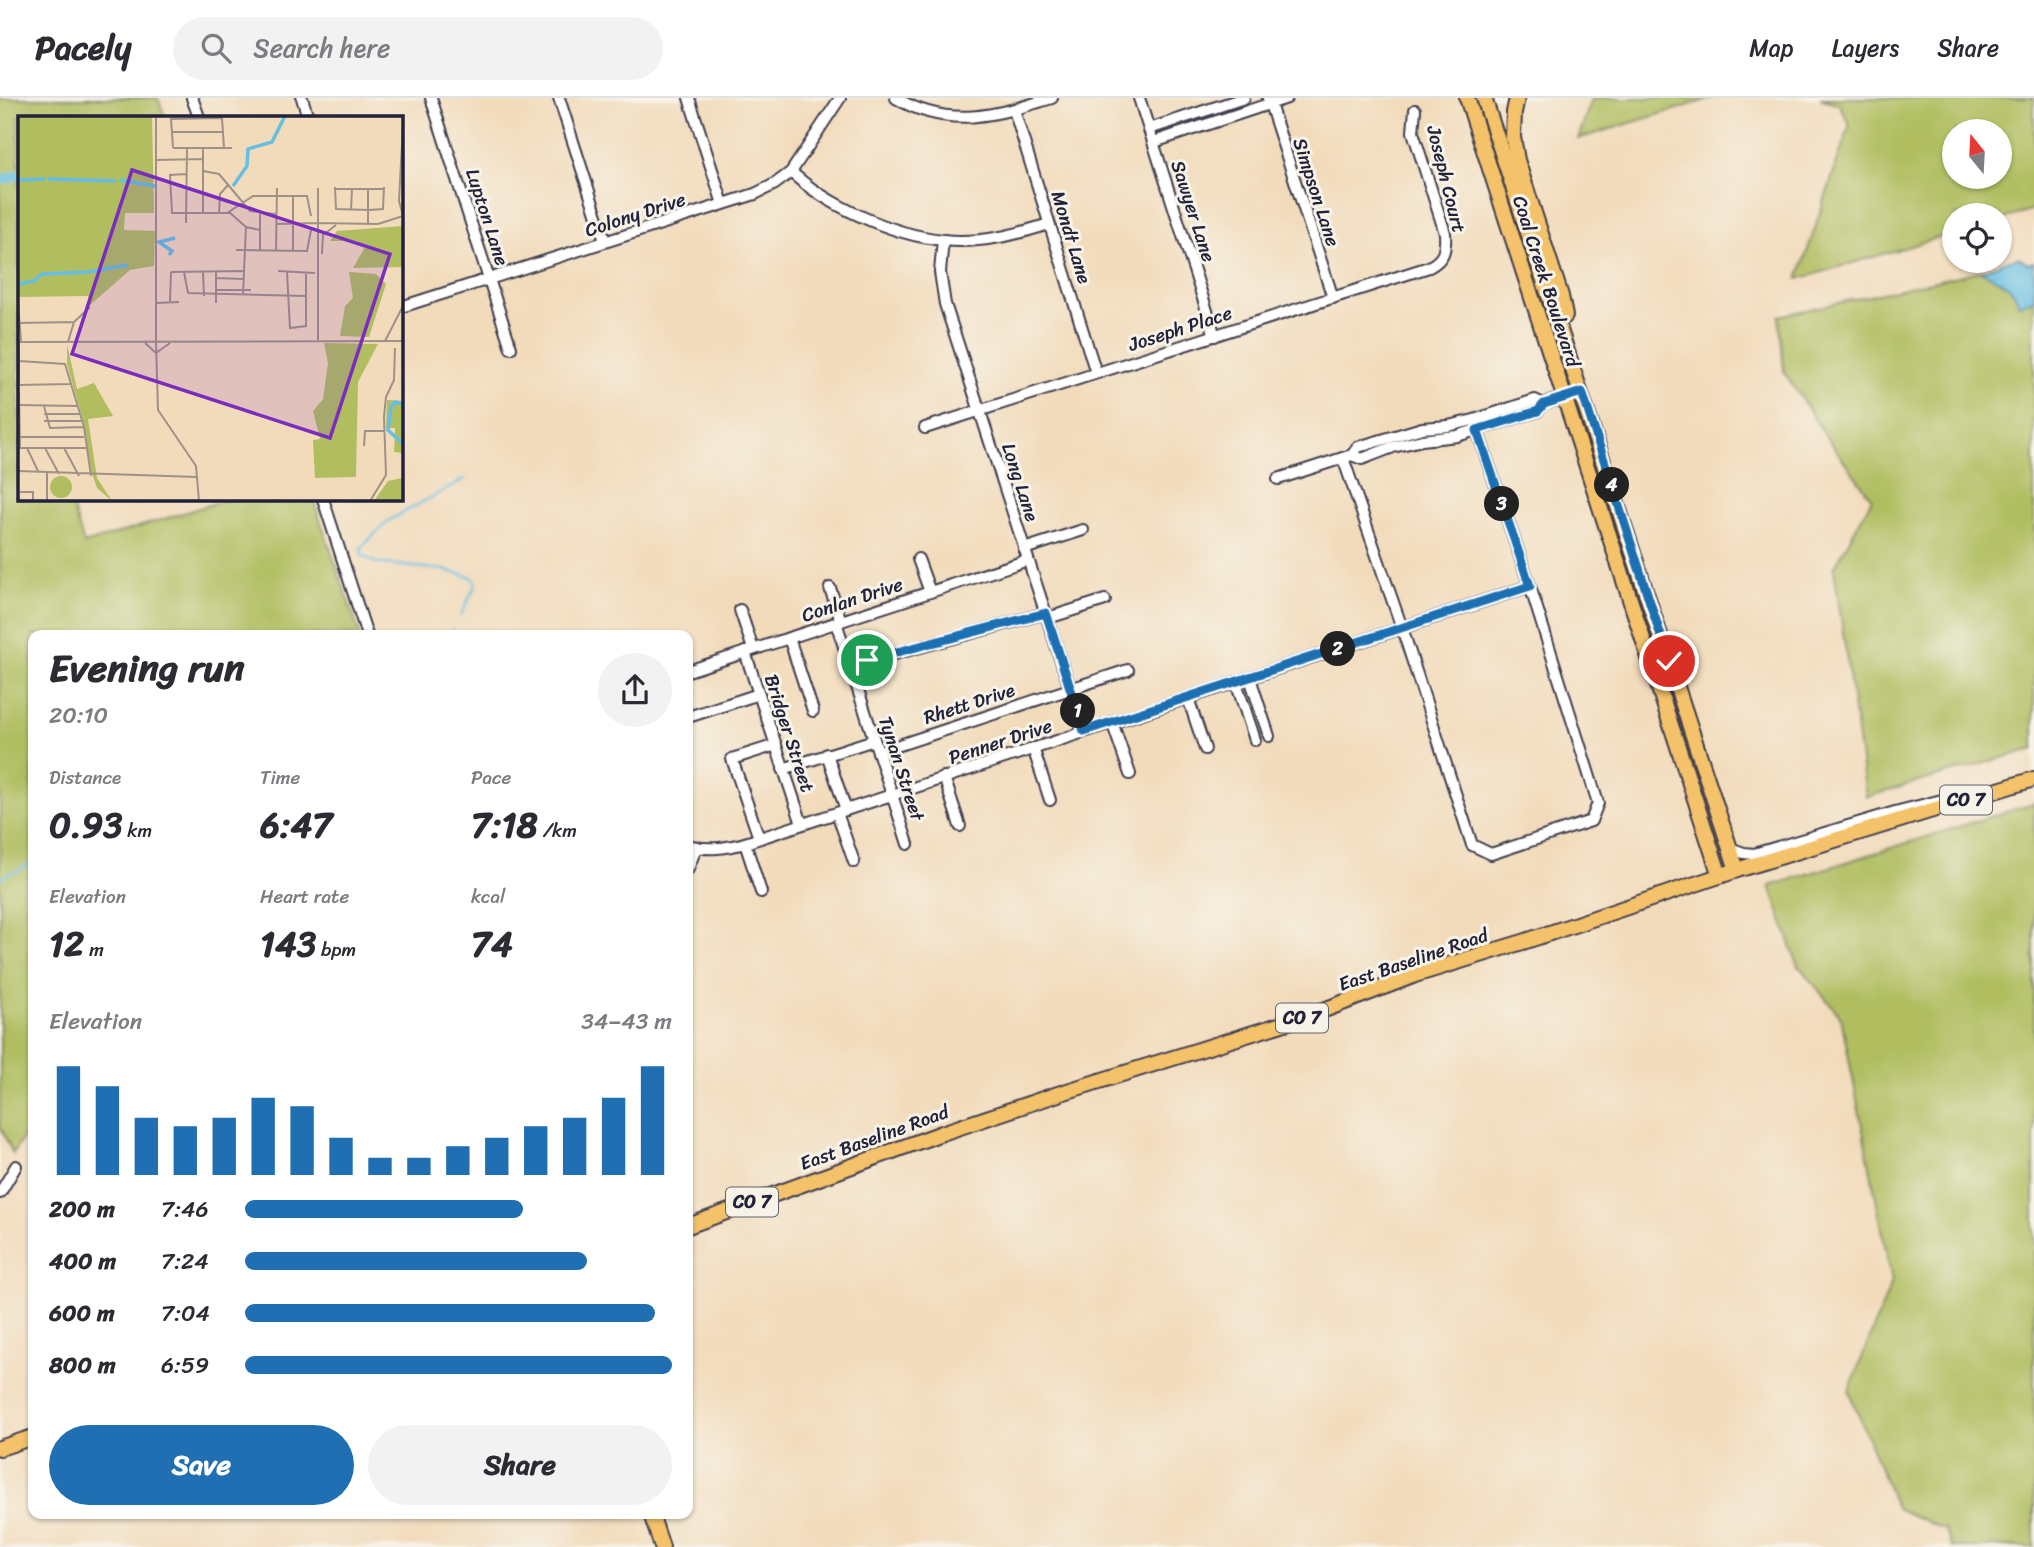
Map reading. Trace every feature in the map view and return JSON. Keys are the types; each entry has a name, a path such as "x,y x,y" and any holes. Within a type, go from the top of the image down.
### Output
{"main road":[{"name":"Coal Creek Boulevard","path":"1468,98 1720,876"},
{"name":"Coal Creek Boulevard","path":"1484,98 1737,870"},
{"path":"1517,98 1513,136 1517,160 1561,296 1577,376"},
{"name":"East Baseline Road","path":"693,1224 992,1116 1311,1015 1415,975 1539,937 1737,870 2034,779"},
{"path":"0,1448 28,1439"},
{"path":"653,1519 662,1547"}],"street":[{"path":"192,98 199,116"},
{"path":"302,98 308,116"},
{"name":"Lupton Lane","path":"431,98 511,348"},
{"path":"559,98 605,241"},
{"path":"689,98 723,204"},
{"name":"Colony Drive","path":"402,307 755,194 791,172 840,98"},
{"path":"896,98 933,114 960,118 986,117 1052,98"},
{"name":"Sawyer Lane","path":"1139,98 1215,336"},
{"path":"1149,129 1244,98"},
{"path":"1154,142 1269,101 1287,98"},
{"name":"Simpson Lane","path":"1269,101 1332,298"},
{"name":"Mondt Lane","path":"1014,110 1096,373"},
{"name":"Joseph Court","path":"1415,110 1413,132 1446,233 1444,256"},
{"path":"791,172 828,199 863,218 901,231 943,240 984,240 1049,224"},
{"name":"Long Lane","path":"943,240 940,272 945,304 1084,731"},
{"name":"Joseph Place","path":"925,428 1429,267 1444,256"},
{"path":"1278,479 1348,457 1362,459 1393,447 1457,436 1538,411 1544,404 1582,392"},
{"path":"1348,457 1358,447 1422,428 1448,426 1535,400 1544,404"},
{"path":"1348,457 1472,845 1491,854 1591,821 1598,803 1530,586 1477,430"},
{"path":"323,500 364,630"},
{"name":"Conlan Drive","path":"693,669 930,592 1083,530"},
{"path":"918,559 930,592"},
{"name":"Penner Drive","path":"693,847 721,849 745,843 1530,586"},
{"name":"Tynan Street","path":"830,589 850,666 908,844"},
{"path":"850,666 1105,600"},
{"name":"Bridger Street","path":"740,610 759,694 802,824"},
{"path":"789,638 813,710"},
{"name":"Rhett Drive","path":"878,752 1128,670"},
{"path":"1250,678 1269,736"},
{"path":"1236,682 1255,740"},
{"path":"693,715 759,694"},
{"path":"1188,698 1205,749"},
{"path":"1112,722 1130,774"},
{"path":"783,769 874,740"},
{"path":"759,838 732,760 776,745"},
{"path":"1033,748 1050,800"},
{"path":"827,754 854,862"},
{"path":"944,777 960,826"},
{"path":"1730,848 1754,854 1930,802 2034,779"},
{"path":"745,843 761,892"},
{"path":"0,1193 16,1166"}],"green space":[{"path":"0,98 158,98 165,116 18,116 18,500 70,500 84,544 225,500 313,500 358,630 28,630 28,1128 13,1154 0,1126"},
{"path":"1592,98 1713,98 1578,139"},
{"path":"1820,98 2034,98 2034,210 2012,216 2012,203 1942,203 1942,237 1798,279 1850,124 1839,104"},
{"path":"1971,273 1984,273 1999,280 2013,291 2019,304 2034,300 2034,749 1866,797 1834,568 1872,499 1823,432 1784,372 1779,316"},
{"path":"2034,803 2034,1547 1952,1547 1945,1530 1896,1508 1849,1391 1892,1281 1841,1017 1798,965 1770,886"}],"water":[{"path":"2018,257 2028,264 2034,262 2034,300 2019,304 2009,287 1984,273 2012,273 2012,259"}],"waterway":[{"path":"0,180 18,175"},
{"path":"461,615 476,584 472,577 444,570 376,563 362,555 361,548 388,521 465,479"},
{"path":"0,879 28,864"}],"route":[{"path":"867,660 1046,613 1084,731 1530,586 1477,430 1538,411 1544,404 1582,392 1669,661"}]}
